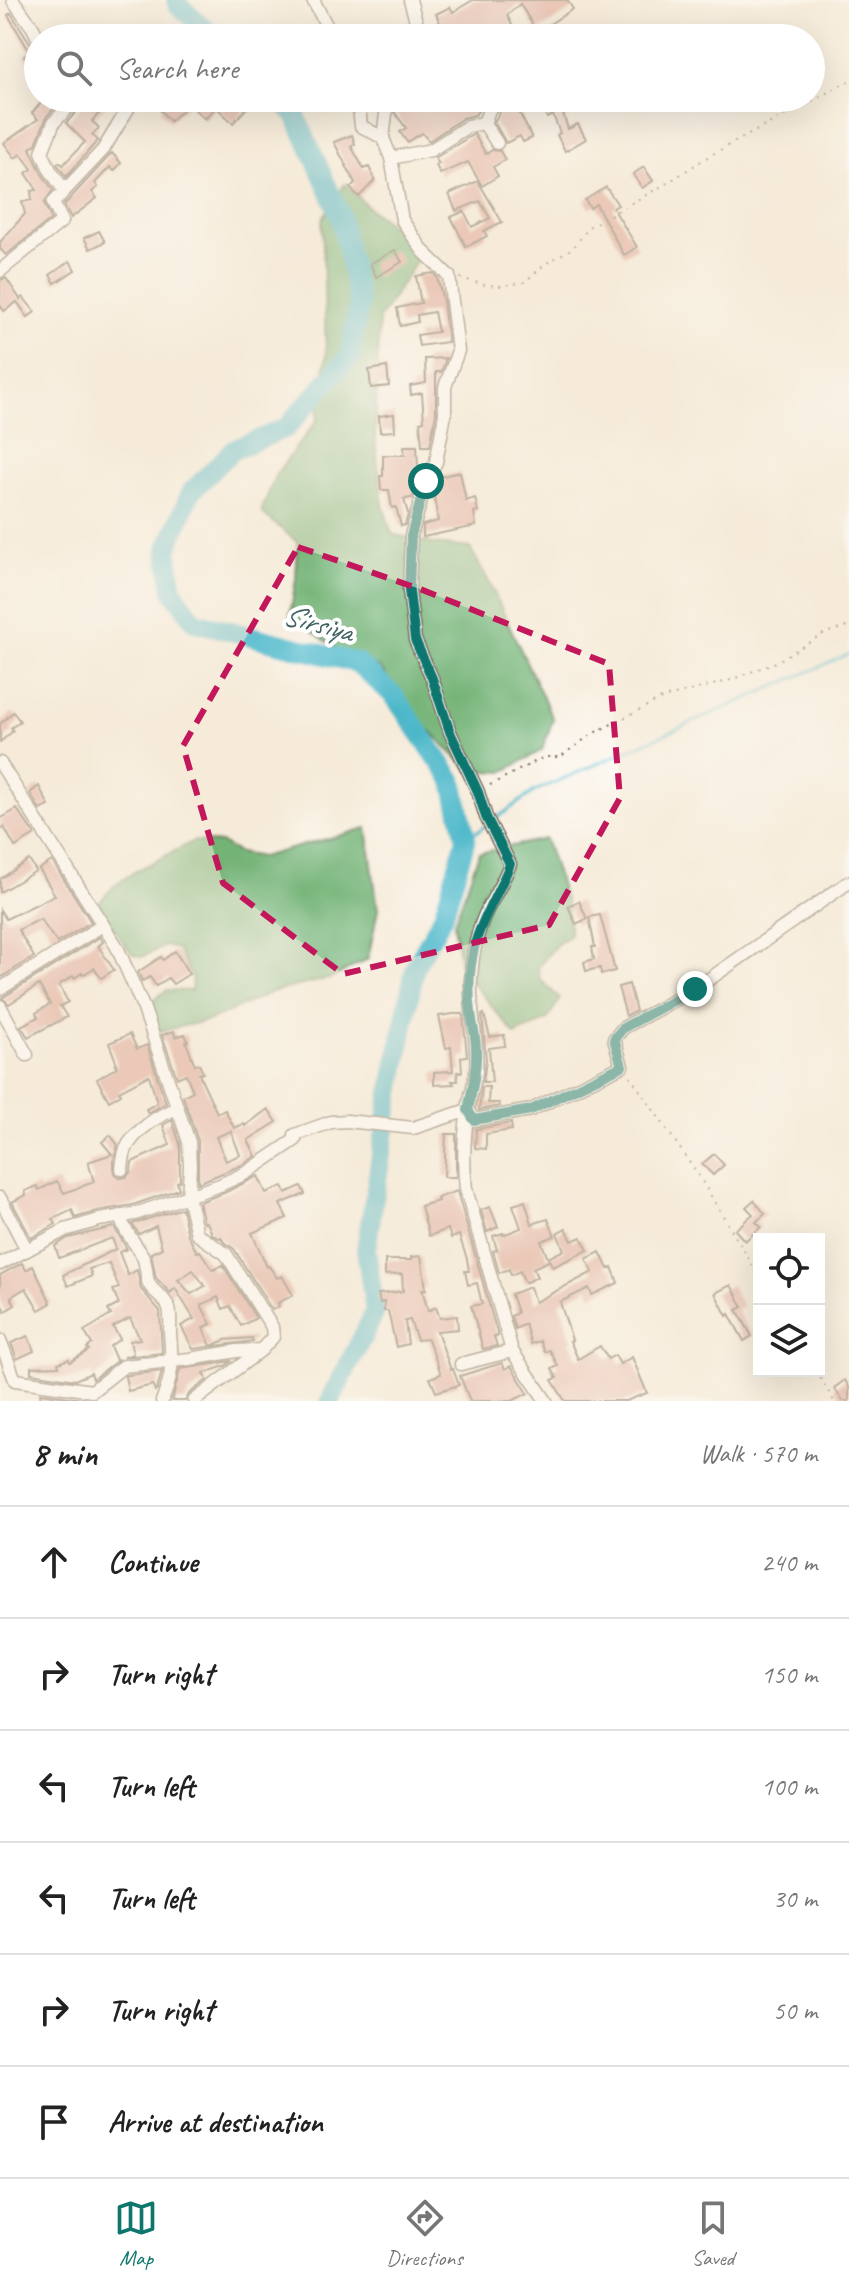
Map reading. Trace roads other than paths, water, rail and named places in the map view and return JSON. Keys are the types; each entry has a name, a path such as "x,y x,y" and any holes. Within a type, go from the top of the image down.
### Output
{"street":[{"path":"13,0 30,24"},
{"path":"313,0 326,24"},
{"path":"410,0 417,24"},
{"path":"64,112 54,122 42,152 64,190"},
{"path":"0,271 62,221 53,203 103,150 126,112"},
{"path":"360,112 361,126 383,138"},
{"path":"386,112 383,138 391,158 402,220 423,251 449,276 458,351 445,387 445,414 436,462 426,481 411,536 409,591 415,640 450,732 510,864 503,884 487,911 475,945 470,1011 477,1046 463,1168 466,1189 512,1351 542,1400"},
{"path":"484,123 488,112"},
{"path":"391,158 431,150 468,126 484,123"},
{"path":"484,123 497,143"},
{"path":"0,763 117,947 144,1009 189,1142 188,1196 197,1234 226,1254 272,1327 273,1337 261,1350 194,1401"},
{"path":"468,1110 474,1120 531,1110 622,1066 614,1039 623,1028 695,989 849,882"},
{"path":"0,989 103,925"},
{"path":"1,1010 27,1055"},
{"path":"122,1169 126,1149 134,1138 160,1117 178,1108"},
{"path":"0,1264 65,1230 135,1214 220,1185 246,1173 295,1140 295,1135 331,1122 413,1128 468,1110"},
{"path":"0,1198 27,1250"},
{"path":"120,1216 123,1228 143,1257 150,1288 163,1297 169,1308 173,1361 162,1401"},
{"path":"0,1340 15,1380 92,1391 124,1366 261,1350"},
{"path":"461,1364 512,1351"}],"waterway":[{"name":"Sirsiya","path":"176,0 200,24"},
{"name":"Sirsiya","path":"292,112 340,215 359,303 350,356 286,428 233,450 191,492 167,550 173,591 195,622 357,663 394,696 453,781 466,839 443,916 415,967 366,1249 375,1312 330,1401"},
{"path":"491,822 535,791 849,654"},
{"path":"466,839 485,826"}]}
